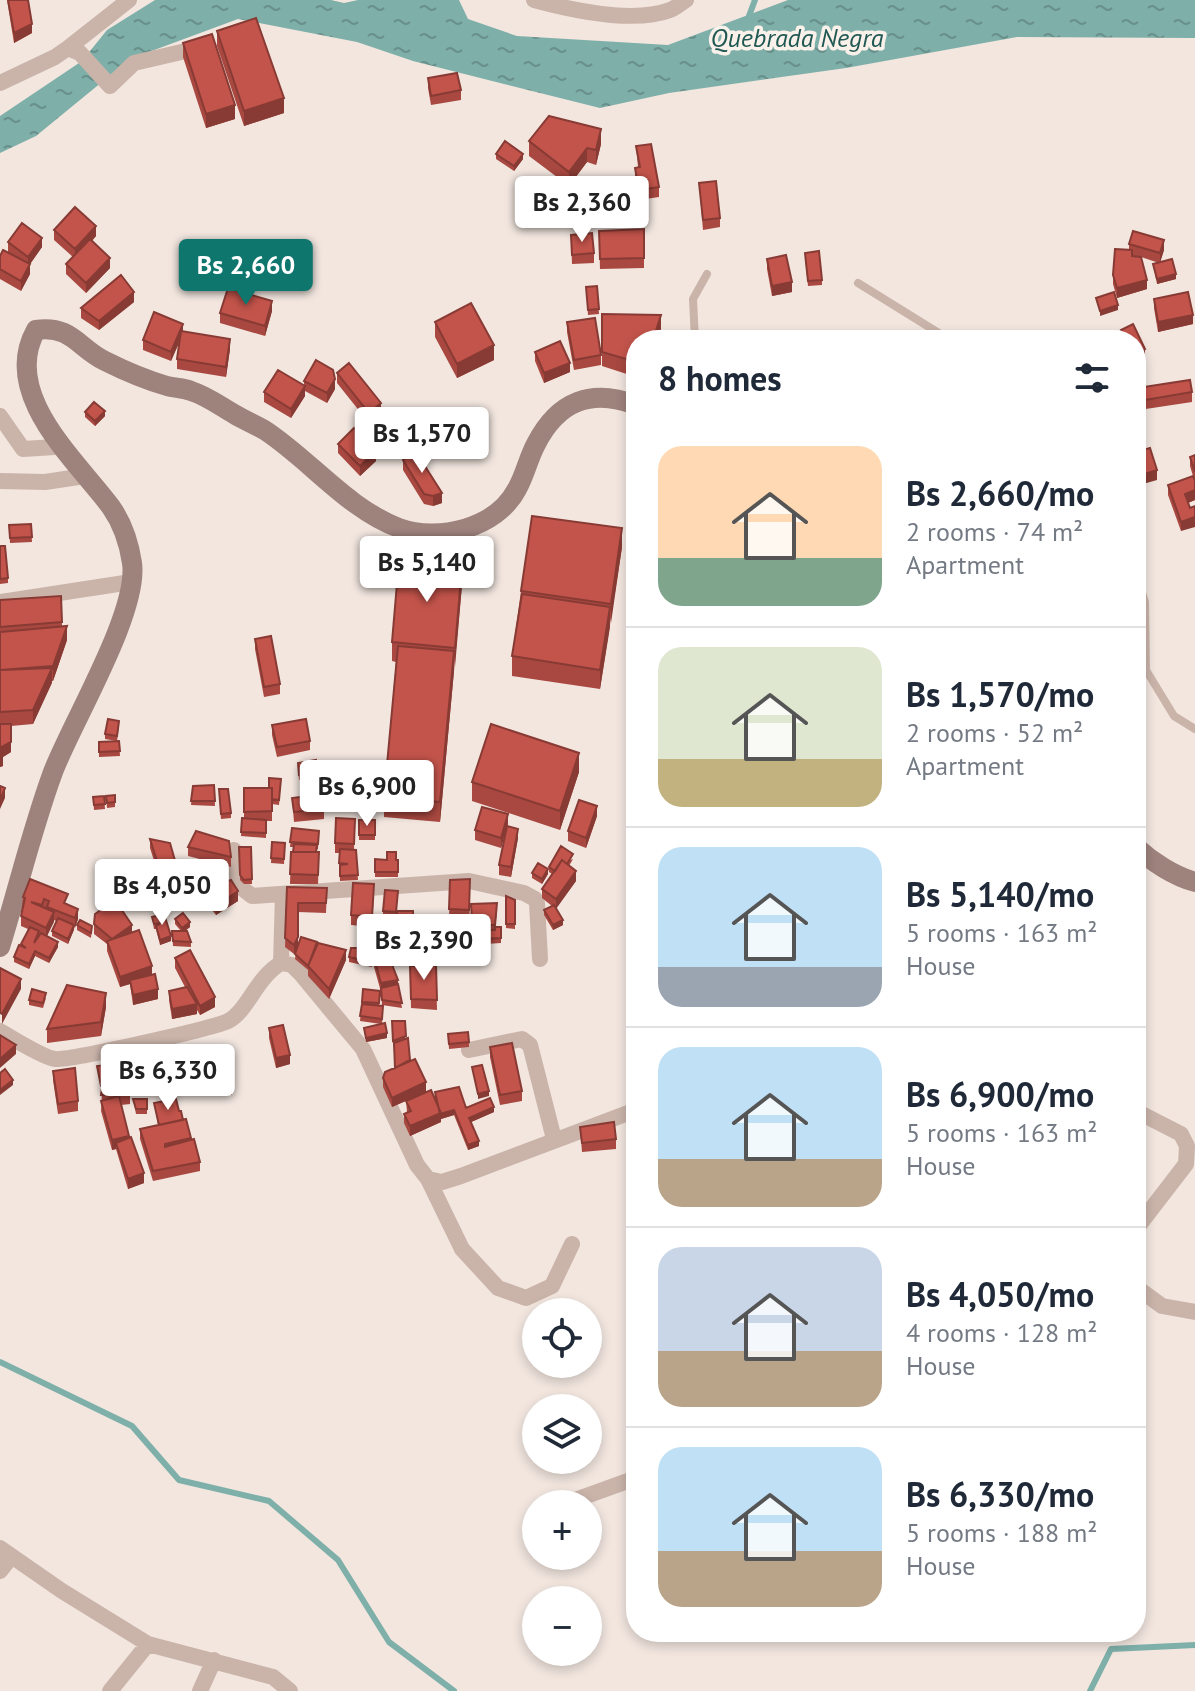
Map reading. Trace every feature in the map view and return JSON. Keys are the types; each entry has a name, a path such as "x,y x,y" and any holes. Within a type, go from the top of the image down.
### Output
{"main road":[{"path":"0,947 53,772 121,622 133,568 128,539 112,509 85,476 55,447 32,414 19,381 20,361 26,342 36,330 53,328 74,337 101,360 141,378 209,398 266,431 367,511 398,527 430,535 478,523 505,504 516,492 536,444 554,416 577,401 598,396 626,401"},
{"path":"1146,857 1195,882"}],"street":[{"path":"0,83 74,50 129,0"},
{"path":"534,0 567,9 636,16 671,10 686,0"},
{"path":"74,50 110,86 134,63 207,46"},
{"path":"0,416 23,449 55,447"},
{"path":"0,481 45,482 85,476"},
{"path":"0,602 131,582"},
{"path":"234,850 238,885 252,896 469,881 504,887 530,896 537,903 540,959"},
{"path":"281,963 283,894"},
{"path":"0,1031 55,1059 203,1029 228,1021 239,1013 270,970 281,963 292,965 363,1049 417,1165 428,1179 462,1249 498,1288 526,1298 552,1286 572,1244"},
{"path":"469,1050 522,1039 530,1045 554,1139"},
{"path":"428,1179 442,1182 626,1114"},
{"path":"1146,1116 1181,1134 1187,1146 1186,1164 1146,1216"},
{"path":"1146,1294 1162,1306 1195,1312"},
{"path":"602,1490 626,1482"},
{"path":"0,1571 6,1553 148,1644 273,1677 290,1691"},
{"path":"110,1691 148,1644"},
{"path":"200,1691 214,1660"}],"lane":[{"path":"695,330 693,299 707,274"},
{"path":"858,283 934,330"},
{"path":"1146,670 1174,716 1195,729"}],"water":[{"name":"Quebrada Negra","path":"155,0 331,0 344,3 358,0 459,0 468,19 517,36 668,45 788,0 1195,0 1195,38 1017,37 846,68 669,93 600,108 413,61 357,42 238,19 130,59 36,136 0,153 0,116 82,61 107,30"}],"building":[{"path":"8,0 28,0 32,24 14,33"},
{"path":"256,18 284,98 244,111 217,31"},
{"path":"212,34 235,105 206,114 183,43"},
{"path":"457,73 461,90 431,96 428,78"},
{"path":"549,116 601,129 596,150 587,148 569,172 529,141"},
{"path":"505,141 523,154 514,166 496,154"},
{"path":"651,144 659,187 639,190 635,168 640,167 636,146"},
{"path":"716,181 720,218 703,220 699,183"},
{"path":"75,207 96,226 75,249 54,230"},
{"path":"22,223 42,238 28,257 8,242"},
{"path":"644,229 644,258 600,259 599,231"},
{"path":"1133,231 1164,240 1160,253 1129,244"},
{"path":"592,233 594,253 572,255 571,235"},
{"path":"90,239 110,258 86,283 66,264"},
{"path":"1115,249 1132,250 1132,256 1141,257 1147,280 1117,288 1113,275"},
{"path":"3,250 30,264 21,281 0,269"},
{"path":"819,251 822,280 808,281 805,253"},
{"path":"786,255 792,282 772,286 767,259"},
{"path":"1172,259 1176,274 1157,279 1153,264"},
{"path":"121,275 134,292 99,321 81,308"},
{"path":"597,286 599,309 588,310 586,287"},
{"path":"228,288 272,301 265,326 220,313"},
{"path":"1114,292 1118,305 1100,311 1096,298"},
{"path":"1188,292 1193,315 1158,322 1154,299"},
{"path":"471,303 494,345 457,364 435,322"},
{"path":"154,312 183,324 171,352 143,340"},
{"path":"602,314 661,315 656,330 626,330 626,359 602,352"},
{"path":"595,318 601,355 574,360 567,322"},
{"path":"1133,324 1136,330 1121,330"},
{"path":"181,331 230,339 226,367 177,359"},
{"path":"560,341 570,363 544,373 535,352"},
{"path":"316,360 333,370 335,379 327,393 304,381"},
{"path":"349,363 381,403 369,413 337,373"},
{"path":"278,370 305,386 291,409 264,392"},
{"path":"1190,380 1192,392 1146,400 1146,387"},
{"path":"94,402 105,411 95,421 85,412"},
{"path":"381,415 397,432 380,448 363,431"},
{"path":"354,428 376,451 360,466 338,444"},
{"path":"1150,448 1157,470 1146,474 1146,449"},
{"path":"416,452 442,493 433,496 424,494 403,460"},
{"path":"1195,455 1195,472 1190,457"},
{"path":"1193,476 1195,490 1185,494 1190,508 1195,506 1195,517 1181,522 1168,485"},
{"path":"532,516 622,528 611,604 521,591"},
{"path":"31,524 32,537 10,538 9,525"},
{"path":"0,546 5,546 8,578 0,579"},
{"path":"399,560 462,566 455,648 392,642"},
{"path":"522,594 610,607 600,670 512,656"},
{"path":"61,596 62,622 0,627 0,600"},
{"path":"67,626 53,666 0,670 0,632"},
{"path":"271,636 280,684 264,687 255,639"},
{"path":"398,646 454,651 440,802 384,797"},
{"path":"52,668 33,710 0,712 0,670"},
{"path":"108,719 119,721 117,736 105,734"},
{"path":"306,719 310,741 277,747 272,725"},
{"path":"0,724 11,724 11,742 0,748"},
{"path":"491,724 579,753 560,811 472,782"},
{"path":"119,741 120,751 99,752 99,742"},
{"path":"316,760 318,773 312,775 323,774 324,786 305,788 304,774 299,775 298,763"},
{"path":"269,778 281,779 279,800 272,799"},
{"path":"214,785 215,801 191,801 193,786"},
{"path":"244,788 272,788 272,811 244,812"},
{"path":"219,789 228,789 231,813 221,814"},
{"path":"322,794 324,809 294,812 292,798"},
{"path":"115,795 115,802 107,803 106,796"},
{"path":"104,796 105,804 94,805 93,797"},
{"path":"579,800 597,806 586,838 568,831"},
{"path":"482,807 508,814 501,838 475,830"},
{"path":"242,818 266,820 266,833 241,832"},
{"path":"336,818 355,819 354,844 335,843"},
{"path":"359,820 375,820 375,835 359,835"},
{"path":"507,826 518,829 511,867 499,865"},
{"path":"292,828 319,831 318,844 290,842"},
{"path":"196,831 229,841 231,857 188,847"},
{"path":"150,839 170,843 176,864 190,864 191,878 200,878 202,890 167,893"},
{"path":"272,842 285,843 284,859 271,858"},
{"path":"294,844 317,845 316,852 293,852"},
{"path":"561,846 573,854 567,864 562,860 555,871 549,867"},
{"path":"239,847 251,847 252,879 244,880 240,875"},
{"path":"340,849 356,850 358,875 340,876 340,865 348,864 339,863"},
{"path":"291,852 319,852 318,875 290,874"},
{"path":"387,852 396,852 398,872 375,872 375,859 387,860"},
{"path":"562,860 576,871 556,899 542,889"},
{"path":"538,863 548,869 542,879 532,873"},
{"path":"30,879 68,894 64,903 78,909 75,918 47,907 49,901 44,899 42,905 31,902 54,912 46,928 21,916 23,897"},
{"path":"470,879 469,910 449,909 450,880"},
{"path":"231,880 238,891 216,906 203,889"},
{"path":"353,883 374,884 372,917 351,915"},
{"path":"287,887 327,888 326,903 298,903 298,937 294,945 285,938"},
{"path":"385,890 398,891 396,912 383,911"},
{"path":"506,896 515,900 515,924 506,924"},
{"path":"115,900 132,925 112,939 94,924 95,914"},
{"path":"497,903 495,925 478,925 478,921 472,921 471,904"},
{"path":"554,905 563,920 553,925 544,910"},
{"path":"397,911 413,911 413,931 396,927"},
{"path":"183,913 190,922 182,928 175,919"},
{"path":"164,914 171,936 160,940 156,926 161,923 154,924 152,917"},
{"path":"58,918 74,925 68,939 52,931"},
{"path":"457,919 469,919 469,955 458,955"},
{"path":"80,920 92,926 91,933 77,925"},
{"path":"389,926 410,928 407,955 387,953"},
{"path":"30,927 39,931 34,943 41,933 58,942 49,958 35,951 29,964 14,957 19,945 26,948 21,944"},
{"path":"495,927 501,927 501,938 485,939 486,946 478,947 477,930 495,930"},
{"path":"139,930 152,966 120,977 107,941"},
{"path":"172,931 187,931 191,942 173,941"},
{"path":"412,932 422,933 421,959 410,958"},
{"path":"301,937 317,942 308,966 295,954"},
{"path":"318,943 346,950 329,989 308,966"},
{"path":"351,948 372,948 372,962 349,957"},
{"path":"190,950 215,997 200,1006 175,958"},
{"path":"389,957 398,980 381,983 374,958"},
{"path":"436,965 437,1000 411,999 410,966"},
{"path":"0,968 21,979 2,1014 0,1013"},
{"path":"155,974 158,989 133,995 130,980"},
{"path":"398,984 402,1003 382,1000 381,988"},
{"path":"67,985 106,993 101,1022 47,1029"},
{"path":"187,987 197,1004 172,1009 169,991"},
{"path":"32,989 46,993 43,1003 29,1000"},
{"path":"363,989 380,991 379,1003 362,1002"},
{"path":"362,1004 383,1006 382,1019 360,1016"},
{"path":"392,1021 405,1021 406,1036 393,1041"},
{"path":"385,1023 387,1033 366,1038 364,1028"},
{"path":"283,1025 290,1055 276,1058 269,1028"},
{"path":"468,1032 469,1042 449,1044 448,1034"},
{"path":"0,1035 16,1045 0,1059"},
{"path":"408,1038 410,1060 395,1068 394,1043"},
{"path":"512,1043 522,1091 500,1095 490,1047"},
{"path":"167,1047 168,1069 144,1070 143,1048"},
{"path":"202,1054 204,1084 176,1085 176,1073 193,1073 193,1055"},
{"path":"218,1056 217,1068 230,1070 232,1086 210,1083 208,1058"},
{"path":"415,1059 426,1082 392,1098 383,1078 385,1072"},
{"path":"105,1065 106,1074 101,1086 97,1066"},
{"path":"482,1065 489,1091 478,1094 472,1067"},
{"path":"75,1068 78,1101 58,1104 53,1071"},
{"path":"108,1068 128,1068 130,1095 101,1095"},
{"path":"5,1069 13,1080 0,1090 0,1073"},
{"path":"169,1075 170,1087 146,1088 145,1076"},
{"path":"459,1087 466,1108 490,1098 494,1107 469,1118 479,1141 468,1145 454,1110 440,1114 435,1092"},
{"path":"431,1090 441,1113 410,1126 404,1114 411,1111 406,1101"},
{"path":"119,1096 129,1136 112,1140 101,1101"},
{"path":"133,1099 147,1099 147,1109 136,1109"},
{"path":"176,1099 183,1120 159,1125 154,1103"},
{"path":"186,1119 191,1138 165,1144 165,1147 194,1139 200,1162 153,1171 140,1129"},
{"path":"614,1122 616,1139 582,1143 580,1127"},
{"path":"131,1137 144,1173 128,1179 116,1143"}],"waterway":[{"path":"749,16 755,0"},
{"path":"0,1362 132,1426 179,1480 269,1501 338,1560 389,1642 454,1691"},
{"path":"1090,1691 1111,1649 1195,1645"}]}
